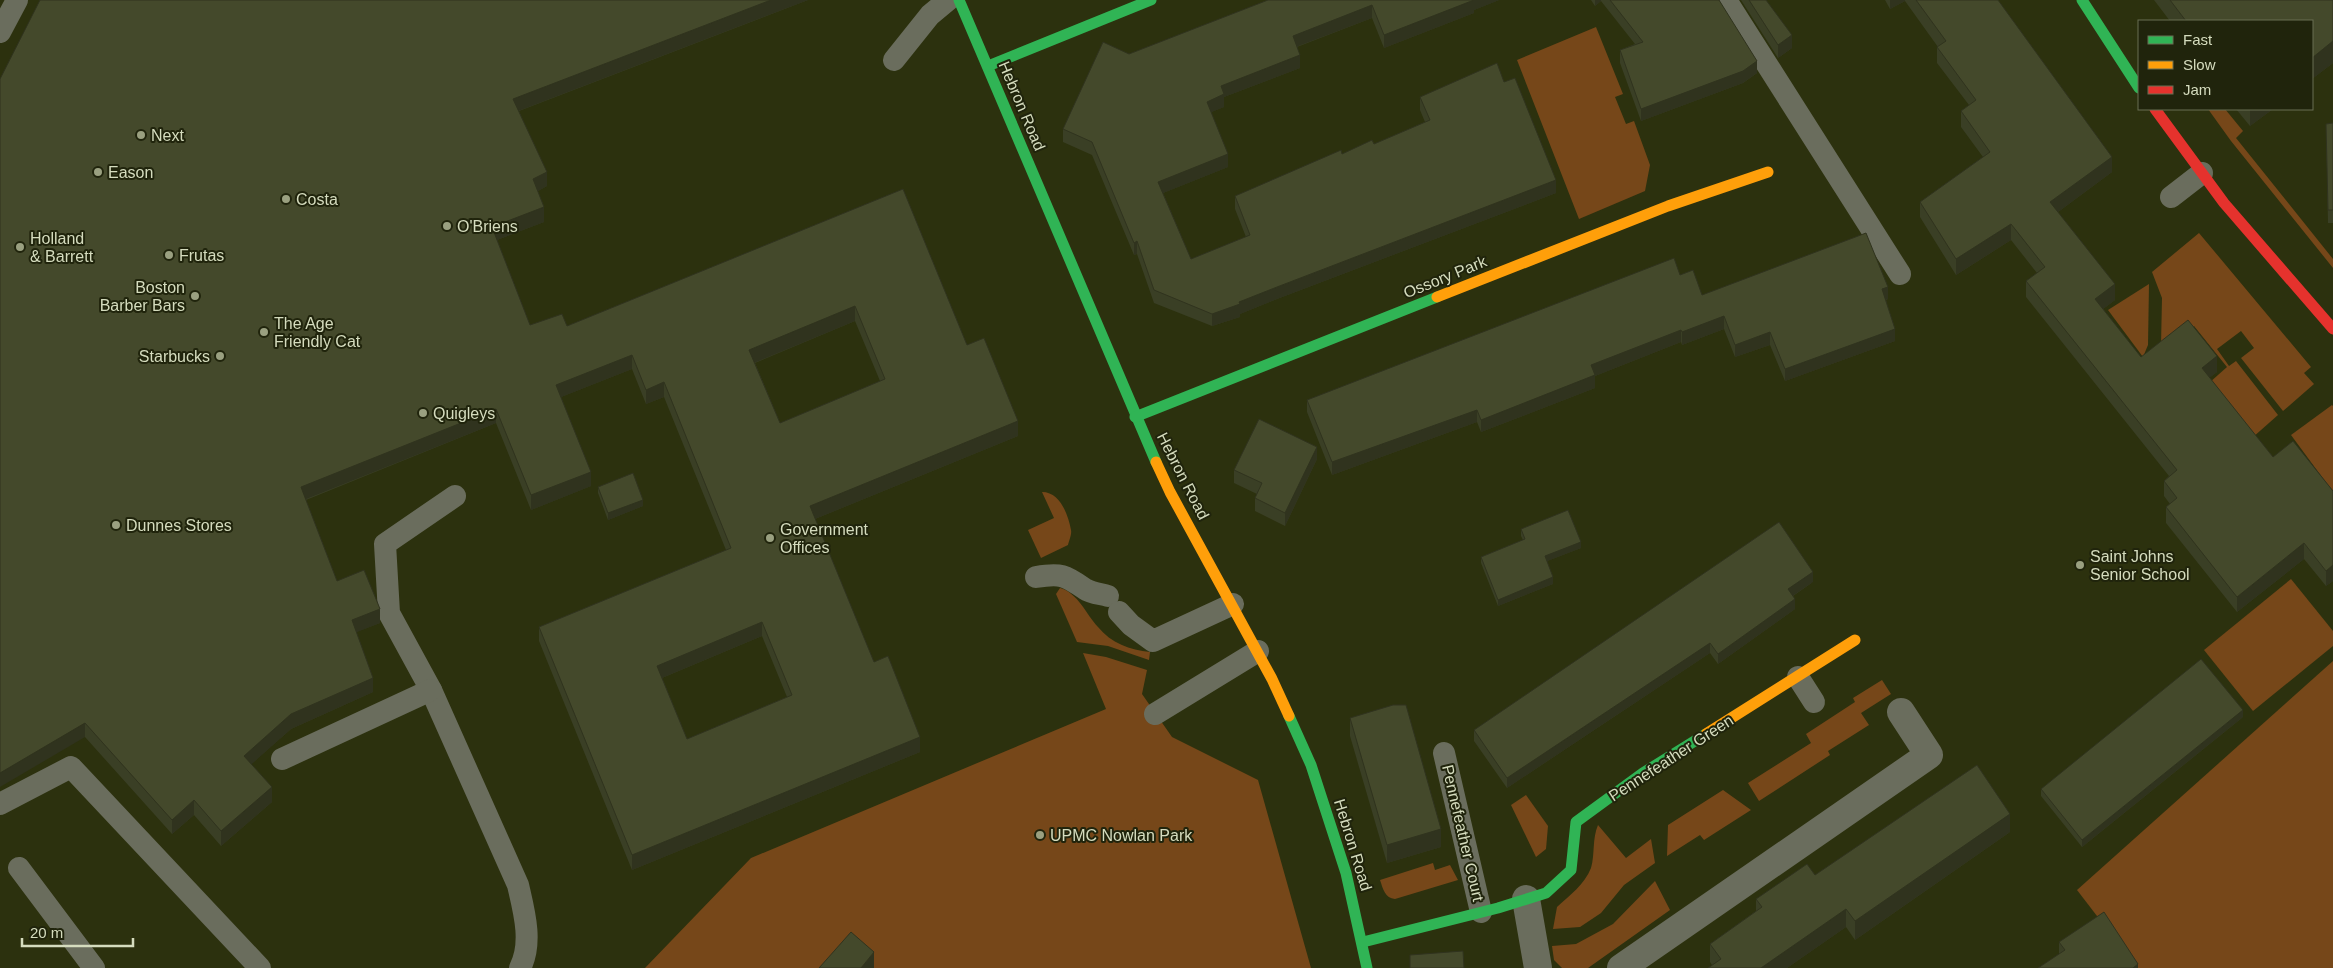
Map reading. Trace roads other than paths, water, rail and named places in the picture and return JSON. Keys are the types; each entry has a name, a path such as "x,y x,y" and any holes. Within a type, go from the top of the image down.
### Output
{"street":[{"name":"Hebron Road","path":"960,0 1135,417 1170,492 1258,651 1311,766 1346,873 1363,942 1367,968"},
{"path":"988,66 1151,0"},
{"path":"2082,0 2138,86"},
{"path":"2156,110 2224,203 2333,329"},
{"name":"Ossory Park","path":"1135,417 1668,206 1768,172"},
{"name":"Pennefeather Green","path":"1363,942 1481,912 1546,893 1571,870 1576,822 1643,773 1855,640"},
{"path":"1621,968 1930,755 1901,712"},
{"path":"1526,899 1538,968"}],"lane":[{"path":"0,32 16,0"},
{"path":"894,60 930,15 948,0"},
{"path":"1726,0 1900,274"},
{"path":"2171,197 2202,173"},
{"path":"455,496 385,544 388,613 431,690 518,885 525,918 526,956 520,968"},
{"path":"1036,577 1052,575 1067,577 1078,582 1086,590 1114,604 1131,625 1153,641 1233,604"},
{"path":"1155,714 1258,651"},
{"path":"1798,677 1814,702"},
{"path":"282,759 431,690"},
{"name":"Pennefeather Court","path":"1444,753 1481,912"},
{"path":"0,804 71,767 260,968"},
{"path":"19,868 94,968"}],"place":[{"name":"Next","path":"141,135"},
{"name":"Eason","path":"98,172"},
{"name":"Costa","path":"286,199"},
{"name":"O'Briens","path":"447,226"},
{"name":"Holland & Barrett","path":"20,247"},
{"name":"Frutas","path":"169,255"},
{"name":"Boston Barber Bars","path":"195,296"},
{"name":"The Age Friendly Cat","path":"264,332"},
{"name":"Starbucks","path":"220,356"},
{"name":"Quigleys","path":"423,413"},
{"name":"Dunnes Stores","path":"116,525"},
{"name":"Government Offices","path":"770,538"},
{"name":"Saint Johns Senior School","path":"2080,565"},
{"name":"UPMC Nowlan Park","path":"1040,835"}]}
